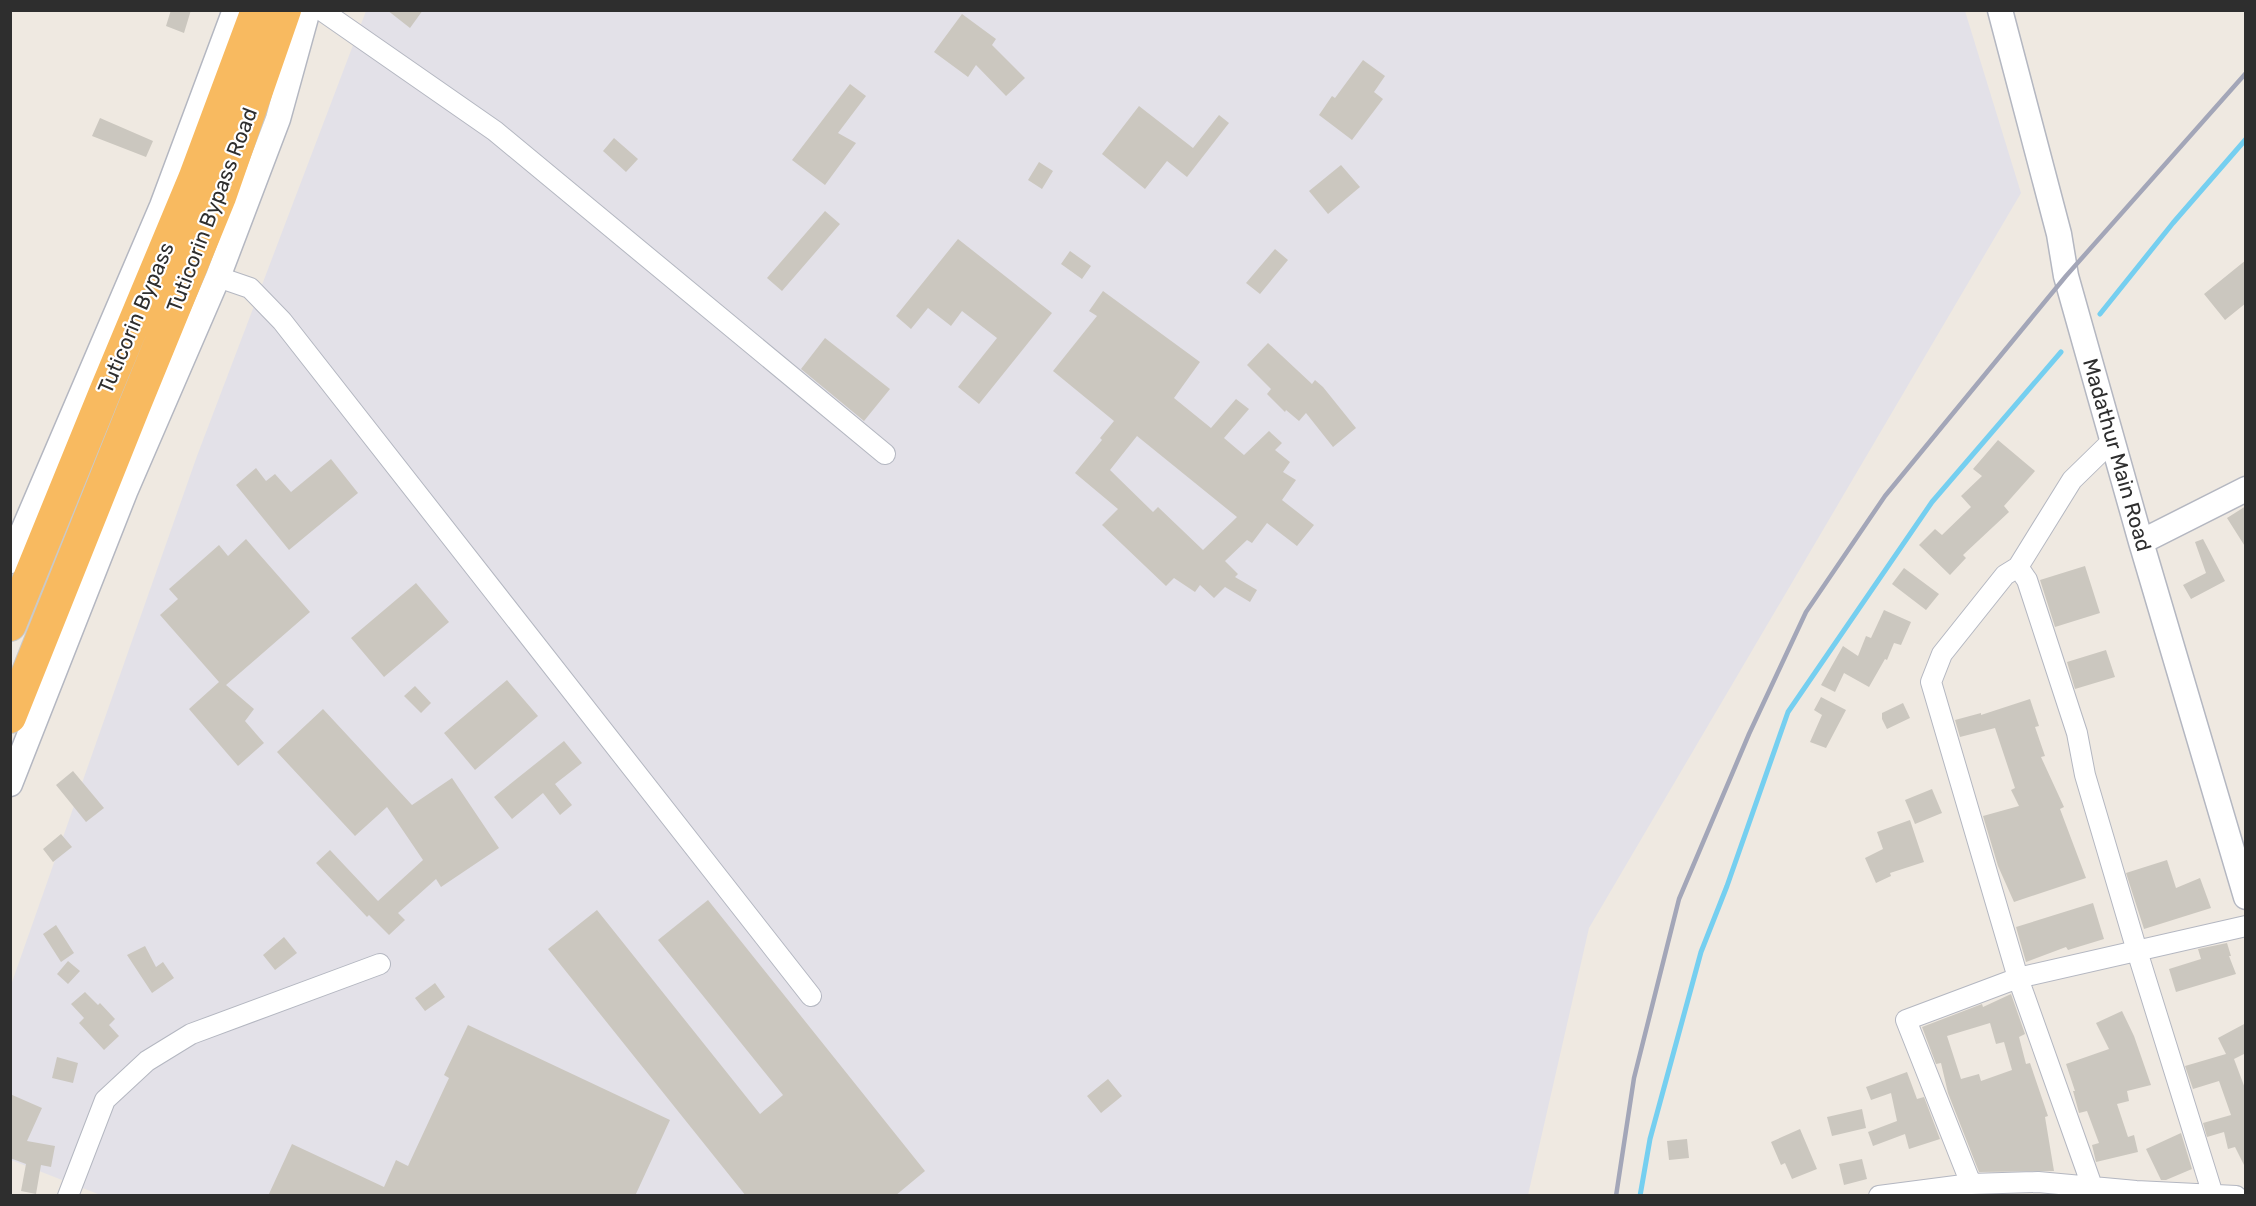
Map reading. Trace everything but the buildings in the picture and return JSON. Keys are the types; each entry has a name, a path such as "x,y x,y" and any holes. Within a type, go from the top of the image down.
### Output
{"highway":[{"name":"Tuticorin Bypass","path":"10,625 195,179 257,10"},
{"name":"Tuticorin Bypass Road","path":"134,406 220,198 285,10"},
{"name":"Tuticorin Bypass","path":"10,717 134,406"}],"street":[{"path":"10,561 162,206 235,10"},
{"path":"10,784 125,492 218,277 278,119 308,10"},
{"path":"321,10 495,131 885,454"},
{"name":"Madathur Main Road","path":"2000,10 2059,234 2066,276 2141,542 2246,897"},
{"path":"218,277 250,288 282,321 811,996"},
{"path":"2092,1186 2018,978 1931,682 1942,654 2005,575 2018,567 2072,480 2113,440"},
{"path":"2141,542 2246,489"},
{"path":"2018,567 2027,580 2077,733 2085,775 2213,1195"},
{"path":"1971,1184 1906,1020 2018,978 2246,926"},
{"path":"68,1196 105,1100 147,1061 191,1034 380,964"},
{"path":"1879,1196 1971,1184 2038,1182 2136,1191 2236,1196"}],"shaded area":[{"path":"366,11 1965,11 2021,193 1589,928 1528,1195 103,1196 11,1160 11,985 197,456"}],"waterway":[{"path":"2100,314 2173,223 2246,139"},
{"path":"1640,1196 1650,1139 1701,952 1727,886 1788,712 1932,502 2061,352"}],"railway":[{"path":"1616,1196 1634,1078 1679,899 1749,734 1806,612 1885,496 2066,276 2246,73"}]}
